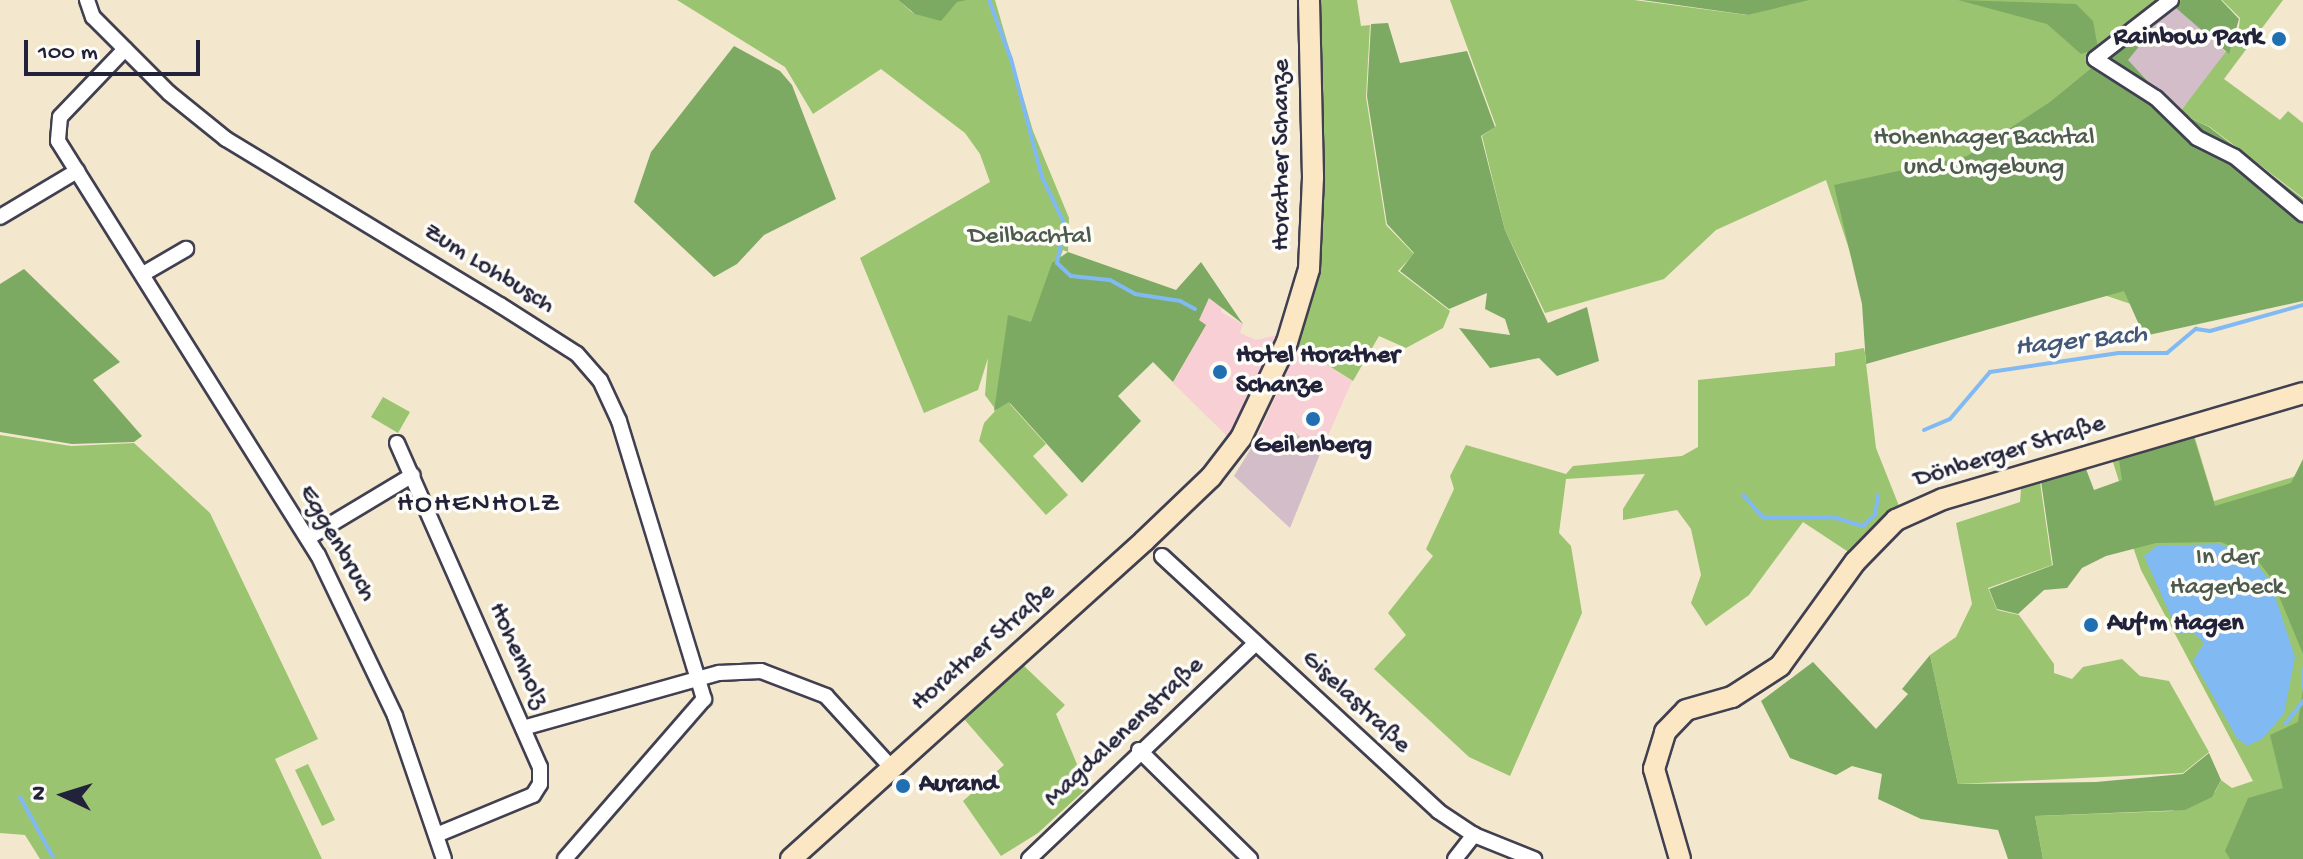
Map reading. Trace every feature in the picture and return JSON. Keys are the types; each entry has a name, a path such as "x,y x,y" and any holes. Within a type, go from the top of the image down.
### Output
{"main road":[{"name":"Horather Schanze","path":"1211,477 1256,410 1287,342 1309,269 1313,177 1309,0"},
{"name":"Dönberger Straße","path":"1680,859 1654,769 1665,732 1686,710 1732,697 1780,666 1855,562 1896,520 1943,499 2303,393"},
{"name":"Horather Straße","path":"791,859 1211,477"}],"street":[{"name":"Zum Lohbusch","path":"87,0 93,17 169,93 260,162 407,247 592,369 619,421 704,699 565,859"},
{"path":"2171,0 2095,59 2156,98 2197,138 2235,157 2303,214"},
{"name":"Eggenbruch","path":"125,49 60,117 58,141 308,538 379,677 439,834 444,859"},
{"path":"0,217 77,171"},
{"path":"143,274 186,249"},
{"name":"Hohenholz","path":"397,443 540,767 540,784 533,795 439,834"},
{"path":"308,538 413,475"},
{"name":"Giselastraße","path":"1162,556 1376,757 1474,835 1534,859"},
{"name":"Magdalenenstraße","path":"1029,859 1139,750 1255,644"},
{"path":"523,728 740,669 761,671 813,687 848,718 890,766"},
{"path":"1139,750 1250,859"},
{"path":"1455,859 1474,835"}],"shaded area":[{"path":"2081,0 2176,7 2228,54 2180,111 2115,65"},
{"name":"Hotel Horather Schanze","path":"1209,298 1223,305 1221,312 1243,324 1240,333 1256,340 1281,334 1228,437 1173,383 1205,326 1198,321"},
{"path":"1298,347 1352,381 1320,454 1295,431 1278,449 1265,437 1255,442"},
{"path":"1294,431 1320,454 1290,528 1234,476 1255,442 1265,437 1278,449"}],"green space":[{"name":"Deilbachtal","path":"677,0 898,0 914,14 903,0 995,0 1033,131 1069,218 1068,252 1063,250 1010,404 1046,444 1033,456 1068,495 1046,515 979,441 984,423 996,410 985,395 988,358 978,390 924,413 860,258 990,182 980,154 965,133 881,69 813,114 785,67"},
{"path":"898,0 967,0 957,2 941,21 915,14"},
{"path":"1315,0 1357,0 1361,26 1370,25 1366,97 1386,225 1414,254 1398,271 1450,311 1443,328 1406,348 1379,336 1353,381 1294,344 1303,315"},
{"name":"Hohenhager Bachtal und Umgebung","path":"1450,0 1634,0 1747,15 1767,10 1764,0 2186,0 2122,48 2161,314 2074,285 1865,355 1876,448 1899,506 1850,553 1803,522 1749,595 1706,626 1691,603 1701,575 1691,529 1677,510 1623,520 1623,509 1645,474 1566,479 1559,533 1571,546 1582,613 1510,776 1469,757 1374,669 1406,635 1388,613 1433,556 1426,549 1454,489 1450,476 1466,445 1566,474 1573,466 1682,456 1698,447 1698,380 1835,366 1835,353 1864,348 1865,353 1867,303 1826,180 1716,230 1664,279 1545,313 1505,230 1482,136 1496,126"},
{"path":"1642,0 1809,0 1748,15"},
{"path":"1958,0 2076,4 2093,21 2098,48 2081,54 2047,24"},
{"path":"2181,0 2221,0 2239,19 2229,54 2176,8"},
{"path":"2222,0 2283,0 2224,79 2280,120 2288,111 2303,123 2303,198 2210,127 2179,113 2238,36 2240,18"},
{"path":"1388,23 1400,63 1467,51 1495,127 1481,136 1505,230 1548,323 1587,307 1599,361 1557,376 1539,358 1490,368 1459,328 1510,335 1505,319 1485,309 1487,293 1449,309 1400,271 1414,253 1387,224 1367,96 1371,24"},
{"name":"Hohenhager Bachtal und Umgebung","path":"2143,26 2154,28 2128,60 2175,111 2209,127 2303,199 2303,301 2144,336 2124,291 1866,364 1862,304 1834,185 1967,156 2050,102"},
{"path":"734,46 780,71 792,85 836,199 764,235 737,264 714,277 634,202 651,152"},
{"path":"1068,252 1176,290 1201,262 1243,324 1209,298 1199,320 1206,325 1173,382 1153,362 1118,396 1141,421 1082,483 1009,402 994,411 1008,315 1031,322 1052,263"},
{"path":"24,269 120,362 93,380 142,436 134,442 72,444 0,432 0,284"},
{"path":"383,397 410,412 398,433 371,417"},
{"path":"0,435 71,446 134,443 210,513 318,739 275,759 322,859 40,859 25,835 0,833"},
{"name":"In der Hagerbeck","path":"2194,435 2214,501 2303,474 2303,859 2043,859 2035,816 2172,811 2215,792 2221,780 2232,788 2253,781 2141,570 2123,518 2130,516 2112,459"},
{"path":"2194,438 2215,506 2291,483 2303,459 2303,654 2272,579 2254,556 2221,542 2156,543 2106,556 2082,568 2067,588 2044,590 2018,614 1997,609 1989,589 2053,565 2041,481 2086,469 2094,490 2122,480 2119,460"},
{"path":"2040,482 2052,565 1988,588 1997,610 2019,615 2054,664 2054,673 2072,679 2083,667 2122,659 2140,676 2169,681 2209,752 2183,773 1958,784 1930,655 1956,637 1972,604 1956,523 2020,502 2021,489"},
{"path":"1930,655 1958,784 2096,782 2183,774 2209,753 2221,780 2212,797 2185,810 2035,816 2043,859 2008,859 1998,830 1921,819 1878,799 1882,774 1852,766 1836,775 1790,758 1761,701 1813,662 1876,729 1908,694 1902,689"},
{"path":"1023,665 1065,705 1056,714 1087,788 1038,833 1001,856 963,801 1004,765 964,719"},
{"path":"2303,689 2303,859 2230,859 2225,851 2248,798 2283,788 2270,735 2298,722"},
{"path":"308,764 335,820 322,826 295,770"}],"water":[{"path":"2220,544 2253,559 2270,581 2295,657 2284,714 2262,739 2247,746 2237,738 2193,661 2204,643 2193,632 2179,634 2144,556 2157,546"}],"waterway":[{"path":"989,0 1011,59 1042,177 1065,225 1057,263 1071,276 1110,280 1135,294 1180,301 1195,309"},
{"name":"Hager Bach","path":"1924,430 1950,419 1990,372 2119,353 2167,353 2196,329 2210,331 2303,305"},
{"name":"Hager Bach","path":"1743,495 1763,517 1833,517 1863,526 1875,515 1878,495"},
{"path":"2303,670 2303,687"},
{"path":"2286,723 2303,701"},
{"path":"20,797 53,857"}],"place":[{"name":"Rainbow Park","path":"2279,39"},
{"name":"Hotel Horather Schanze","path":"1220,372"},
{"name":"Geilenberg","path":"1313,419"},
{"name":"Auf'm Hagen","path":"2091,625"},
{"name":"Aurand","path":"903,786"}],"district":[{"name":"HOHENHOLZ","path":"479,505"}]}
